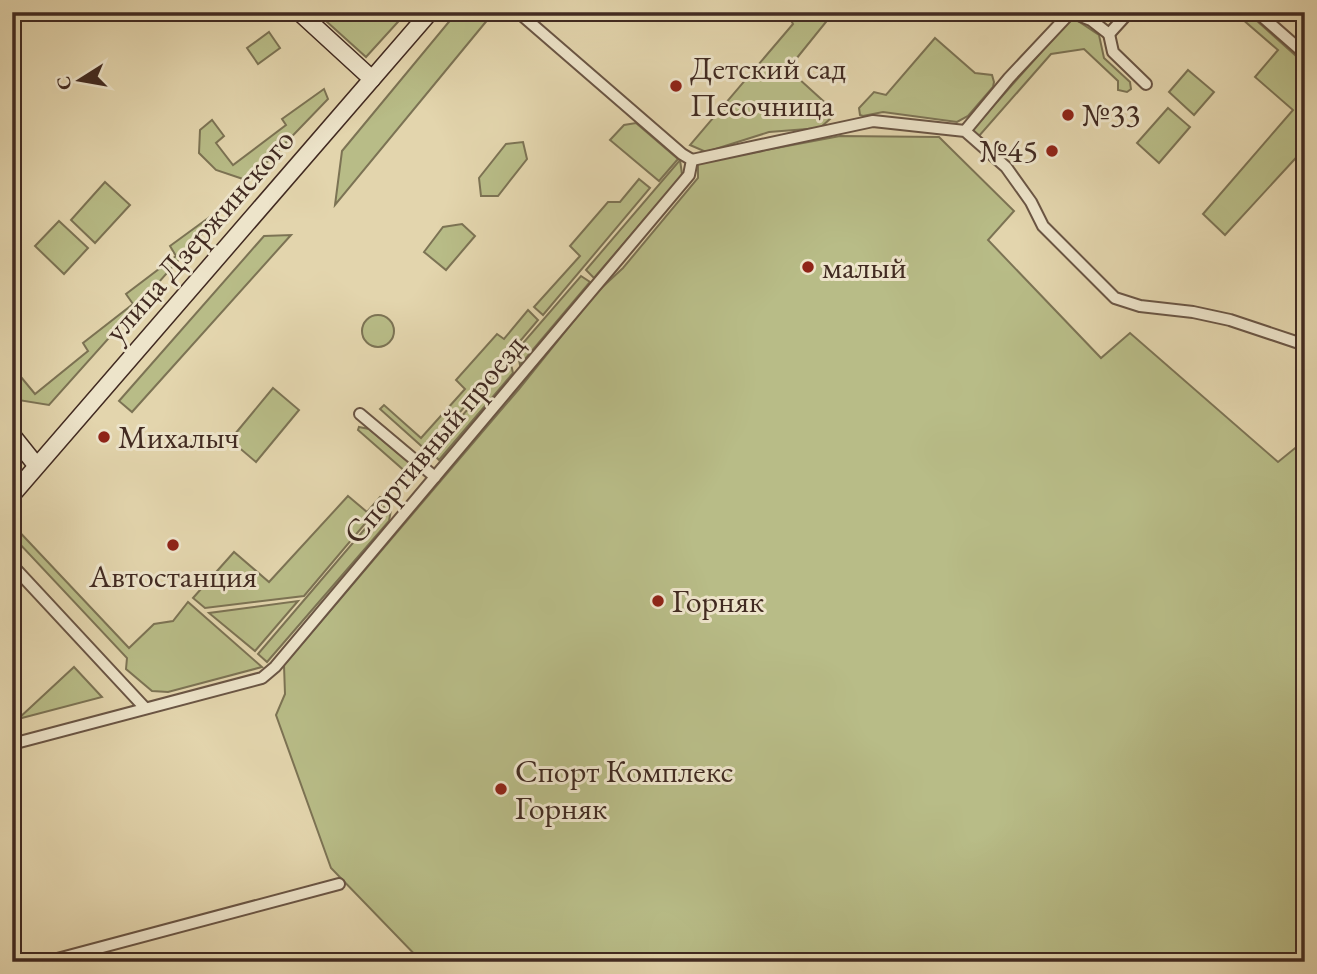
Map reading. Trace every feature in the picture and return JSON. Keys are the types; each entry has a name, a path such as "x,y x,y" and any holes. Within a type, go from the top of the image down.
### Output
{"main road":[{"path":"299,12 372,79"},
{"name":"улица Дзержинского","path":"12,495 430,12"},
{"path":"12,435 36,465"}],"street":[{"path":"518,12 692,160 873,121 965,131 1006,167 1031,202 1043,226 1115,298 1140,306 1193,312 1230,320 1305,345"},
{"path":"965,131 1009,78 1071,12 1091,20 1109,34 1113,52 1146,84"},
{"path":"1109,34 1129,12"},
{"path":"1257,12 1305,54"},
{"name":"Спортивный проезд","path":"12,744 262,678 275,667 689,175 692,160"},
{"path":"360,414 435,477"},
{"path":"12,565 145,708"},
{"path":"46,962 339,884"}],"green space":[{"path":"316,12 407,12 366,57"},
{"path":"457,12 482,12 489,18 335,205 342,151"},
{"path":"787,12 834,12 788,69 831,108 831,118 820,128 769,132 706,152 690,145 793,24"},
{"path":"1234,12 1247,12 1305,64 1305,148 1225,235 1203,214 1293,110 1255,77 1278,50"},
{"path":"1072,20 1099,35 1104,58 1130,82 1131,89 1127,92 1118,90 1118,81 1084,49 1051,54 979,136 973,133 972,130"},
{"path":"269,32 280,48 258,64 247,48"},
{"path":"935,38 975,73 992,75 993,87 968,116 957,122 883,112 860,115 859,108 874,92 886,95"},
{"path":"1188,70 1214,92 1194,115 1169,92"},
{"path":"324,89 328,99 249,181 216,170 199,153 200,130 212,120 224,136 216,143 233,165 286,125 282,119"},
{"path":"1168,108 1190,127 1159,163 1137,143"},
{"path":"636,123 678,159 659,181 610,140 624,125"},
{"name":"Горняк","path":"840,136 939,137 1014,211 988,240 1101,358 1130,333 1278,462 1305,440 1305,962 422,962 331,868 276,715 285,694 284,665 519,389 596,293 623,268 698,178 698,163"},
{"path":"523,142 527,159 498,196 481,196 479,178 506,144"},
{"path":"680,160 682,174 679,179 594,278 586,270"},
{"path":"639,179 650,188 543,315 534,307 580,256 570,246 608,202 620,202"},
{"path":"105,182 130,205 95,243 71,220"},
{"path":"211,216 209,226 49,405 12,399 12,366 35,394 88,351 83,343 133,304 126,294 176,256 170,246"},
{"path":"59,221 88,248 64,274 35,246"},
{"path":"462,224 475,236 446,270 424,252 443,227"},
{"path":"291,235 132,412 119,401 264,236"},
{"path":"581,276 590,282 520,365 517,350"},
{"path":"528,310 538,320 427,451 380,409 384,405 421,438 465,389 456,380 497,334 504,339"},
{"path":"378,315 389,320 394,331 389,342 378,347 367,342 362,331 367,320"},
{"path":"510,360 513,373 439,460 431,452"},
{"path":"273,388 299,410 256,462 230,440"},
{"path":"359,427 369,429 413,466 407,473 358,430"},
{"path":"348,496 367,512 380,497 385,500 304,596 205,608 193,598 234,552 269,582"},
{"path":"387,503 391,510 389,521 267,662 258,654"},
{"path":"12,524 129,648 154,624 173,621 188,602 262,667 168,692 152,691 126,669 127,658 18,542 12,543"},
{"path":"298,601 255,651 209,613"},
{"path":"74,667 102,697 18,719"}],"place":[{"name":"Детский сад Песочница","path":"676,86"},
{"name":"№33","path":"1068,115"},
{"name":"№45","path":"1052,151"},
{"name":"малый","path":"808,267"},
{"name":"Михалыч","path":"104,437"},
{"name":"Автостанция","path":"173,545"},
{"name":"Горняк","path":"658,601"},
{"name":"Спорт Комплекс Горняк","path":"501,789"}]}
